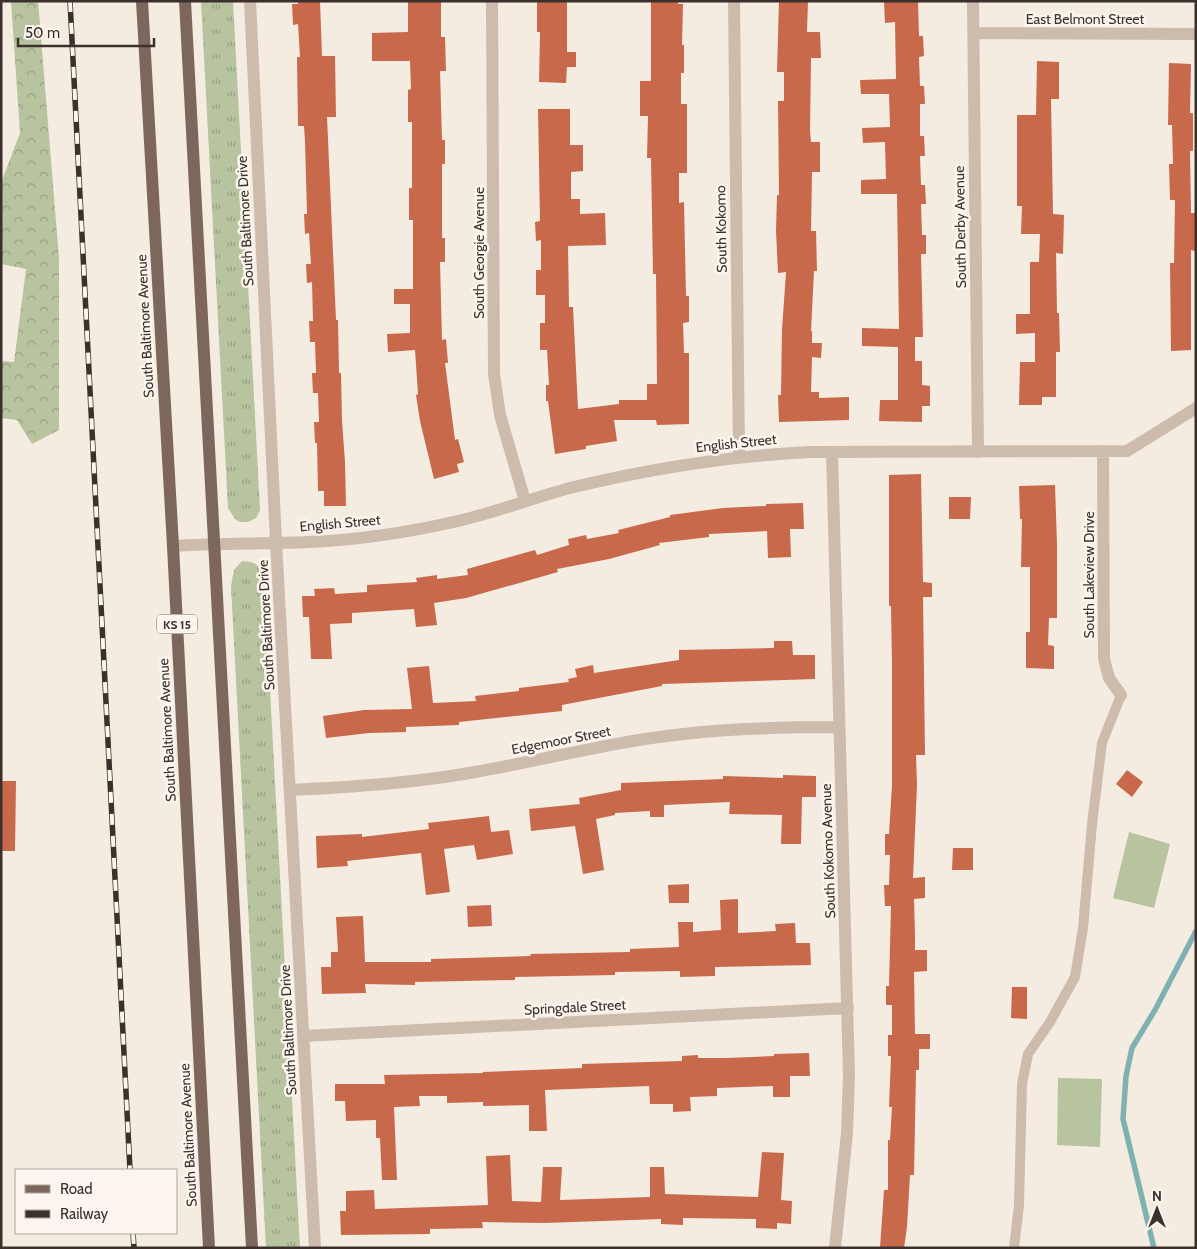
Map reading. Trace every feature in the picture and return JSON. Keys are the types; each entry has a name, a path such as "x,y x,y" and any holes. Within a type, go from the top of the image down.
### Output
{"main road":[{"name":"South Baltimore Avenue","path":"142,1 173,546 209,1248"},
{"name":"KS 15","path":"185,1 252,1248"}],"street":[{"name":"South Baltimore Drive","path":"250,1 276,542 315,1248"},
{"name":"South Georgie Avenue","path":"492,1 494,374 500,415 525,501"},
{"name":"South Kokomo","path":"734,1 739,457"},
{"name":"South Derby Avenue","path":"973,1 978,452"},
{"name":"East Belmont Street","path":"974,34 1196,34"},
{"name":"English Street","path":"173,546 213,543 310,542 412,530 458,521 525,501 631,474 684,464 762,454 1127,451 1196,408"},
{"name":"South Lakeview Drive","path":"1103,451 1104,660 1109,678 1121,695"},
{"name":"South Kokomo Avenue","path":"832,452 849,1079 847,1133 835,1248"},
{"name":"Edgemoor Street","path":"290,790 352,787 456,775 611,745 683,734 766,727 839,727"},
{"name":"Springdale Street","path":"303,1036 848,1008"}],"lane":[{"path":"1014,1248 1019,1205 1022,1084 1028,1054 1050,1022 1075,977 1102,742 1121,695"}],"green space":[{"path":"11,1 38,1 59,258 59,430 32,444 17,420 1,418 1,361 14,362 26,269 1,264 1,183 20,133"},
{"path":"201,1 233,1 260,510 256,518 248,522 240,522 235,519 228,508"},
{"path":"242,561 251,562 256,565 264,578 300,1248 266,1248 231,586 234,570"},
{"path":"1129,832 1170,844 1154,908 1113,898"},
{"path":"1058,1078 1102,1079 1100,1147 1057,1145"}],"building":[{"path":"298,1 320,1 322,56 335,56 336,117 327,117 346,506 324,506 324,491 318,491 317,443 315,443 314,422 319,422 318,393 313,393 312,373 316,373 315,342 310,342 309,321 313,321 312,282 307,283 306,264 311,264 309,233 305,234 304,214 307,214 305,141 304,126 298,126 297,57 300,57 298,24 293,25 292,4 298,4"},
{"path":"408,1 441,1 441,37 445,37 446,71 440,71 442,140 445,140 445,164 442,164 442,238 445,238 445,262 440,262 442,340 446,339 448,363 445,363 455,440 458,439 464,462 457,464 459,472 434,479 420,421 416,395 418,394 415,350 388,352 387,334 410,333 410,304 394,304 394,289 413,289 413,220 409,220 409,188 412,188 412,122 408,122 408,90 411,89 410,61 372,61 372,33 408,32"},
{"path":"537,1 567,1 567,52 576,52 576,67 567,67 566,83 539,82 540,32 537,32"},
{"path":"651,1 678,1 678,4 683,4 682,45 684,45 684,73 681,73 681,104 687,104 687,173 679,173 679,203 684,202 686,296 689,296 689,322 683,323 684,353 689,353 689,424 657,425 656,420 614,420 617,441 555,454 548,401 546,401 546,385 549,385 547,350 540,350 540,323 545,323 545,295 536,295 536,270 541,270 541,240 536,241 535,222 540,221 538,109 570,109 570,145 583,145 583,171 571,172 571,199 580,199 580,214 605,213 606,245 568,246 569,307 573,307 578,409 619,404 619,400 647,400 647,384 657,384 656,274 653,274 651,158 647,158 648,116 640,116 640,81 651,81"},
{"path":"779,1 808,1 807,32 820,32 821,58 811,58 810,131 811,142 820,142 820,172 812,172 811,231 816,231 817,271 814,271 811,331 812,343 822,343 821,358 812,357 811,392 819,392 819,398 849,397 849,420 779,422 778,395 781,395 782,330 786,272 778,273 776,231 777,195 779,195 778,101 784,101 784,72 777,72"},
{"path":"884,1 918,1 919,36 923,36 924,56 919,57 920,86 924,86 925,104 920,104 920,136 924,136 925,156 920,156 921,185 925,185 926,204 921,204 922,235 926,235 926,254 921,254 923,337 915,337 915,361 922,361 922,385 930,386 930,406 922,406 922,422 879,421 880,400 898,400 898,347 862,346 862,328 899,329 897,194 861,194 861,180 886,179 885,142 863,143 862,128 890,127 889,94 861,94 860,80 896,79 895,22 885,23"},
{"path":"1037,61 1059,62 1059,99 1051,99 1053,214 1064,215 1063,254 1056,253 1060,352 1056,352 1056,397 1042,397 1042,405 1019,405 1020,362 1035,362 1035,333 1016,334 1016,314 1030,314 1030,262 1039,262 1040,234 1021,234 1022,206 1017,206 1017,115 1036,115"},
{"path":"1169,63 1191,64 1190,113 1193,113 1193,151 1190,151 1191,213 1195,213 1195,251 1191,250 1191,350 1171,351 1170,263 1174,263 1175,200 1170,200 1169,164 1173,164 1172,125 1168,125"},
{"path":"921,474 923,582 932,583 932,597 923,597 925,755 916,755 917,785 913,878 925,877 925,898 914,899 915,950 927,950 927,971 914,972 915,1034 930,1034 930,1049 919,1049 919,1070 916,1070 914,1175 910,1175 904,1248 880,1248 884,1190 888,1190 888,1140 890,1140 892,1107 889,1107 891,1056 888,1056 888,1035 892,1035 892,1005 886,1005 886,986 889,986 891,906 885,906 884,885 889,885 890,855 885,855 885,834 889,834 892,785 889,475"},
{"path":"1055,485 1057,618 1049,618 1048,645 1054,646 1054,669 1026,668 1026,632 1030,632 1030,567 1021,567 1022,519 1020,519 1019,486"},
{"path":"949,497 971,497 970,519 949,519"},
{"path":"803,503 804,529 790,529 791,557 768,558 767,531 709,534 709,537 659,543 660,545 609,559 557,569 558,572 466,598 434,603 437,625 416,627 414,609 352,613 352,623 330,624 332,659 311,659 309,617 303,617 302,596 315,596 314,589 334,588 335,594 367,592 367,585 417,582 416,578 437,575 437,579 468,575 467,569 535,550 537,555 569,545 568,539 586,535 587,539 619,533 618,530 670,517 670,515 723,508 766,506 766,504"},
{"path":"774,641 792,641 793,655 815,655 815,679 662,684 662,686 562,705 562,711 459,722 459,725 406,727 406,732 369,733 326,738 323,716 364,710 412,709 407,668 429,666 433,703 476,701 475,696 519,691 519,688 569,682 568,679 577,677 575,669 593,665 594,673 679,660 679,650 774,648"},
{"path":"1127,770 1143,782 1132,797 1116,784"},
{"path":"783,775 816,776 816,797 802,797 801,844 781,844 782,815 729,814 730,802 664,805 664,817 650,817 650,811 615,813 615,815 596,819 604,870 583,874 575,826 531,831 529,809 580,804 579,798 621,790 621,783 723,779 723,776 783,778"},
{"path":"1,781 16,781 15,851 1,851"},
{"path":"489,816 491,832 509,830 513,854 477,860 474,845 444,849 450,892 426,895 421,853 347,861 348,866 317,868 316,836 362,834 362,837 429,829 428,823"},
{"path":"953,848 973,848 973,870 952,870"},
{"path":"689,884 689,903 669,903 668,885"},
{"path":"738,899 738,933 776,931 775,924 795,923 796,943 810,943 811,965 715,967 715,976 680,977 680,971 615,972 615,975 515,977 515,980 415,982 415,985 365,984 366,993 322,994 321,967 331,967 331,952 338,952 336,917 363,916 365,962 431,962 431,959 531,956 530,954 630,952 630,949 679,947 678,922 693,922 693,932 721,930 720,900"},
{"path":"491,905 492,926 468,927 467,906"},
{"path":"1012,987 1027,987 1027,1019 1011,1018"},
{"path":"809,1053 810,1076 790,1076 790,1097 773,1097 773,1086 717,1088 717,1096 690,1097 691,1111 673,1112 673,1104 650,1104 649,1086 545,1090 547,1131 529,1131 529,1105 483,1106 483,1102 447,1103 447,1096 419,1096 420,1106 394,1107 397,1180 382,1180 380,1138 376,1138 376,1120 346,1121 345,1101 335,1101 335,1084 385,1084 384,1075 582,1068 582,1064 682,1061 682,1056 698,1055 698,1058 727,1058"},
{"path":"762,1152 784,1153 781,1200 792,1201 791,1224 777,1223 777,1229 756,1228 756,1219 683,1218 683,1225 661,1224 661,1219 544,1223 482,1222 483,1228 430,1229 430,1234 341,1235 340,1211 346,1211 346,1191 374,1190 375,1209 488,1205 486,1156 510,1155 512,1201 541,1202 543,1167 562,1167 560,1200 650,1197 650,1167 664,1167 665,1194 758,1197"}],"waterway":[{"path":"1154,1248 1123,1119 1126,1076 1132,1048 1155,1010 1196,931"}],"railway":[{"path":"70,1 130,1169"},
{"path":"133,1234 134,1248"}]}
